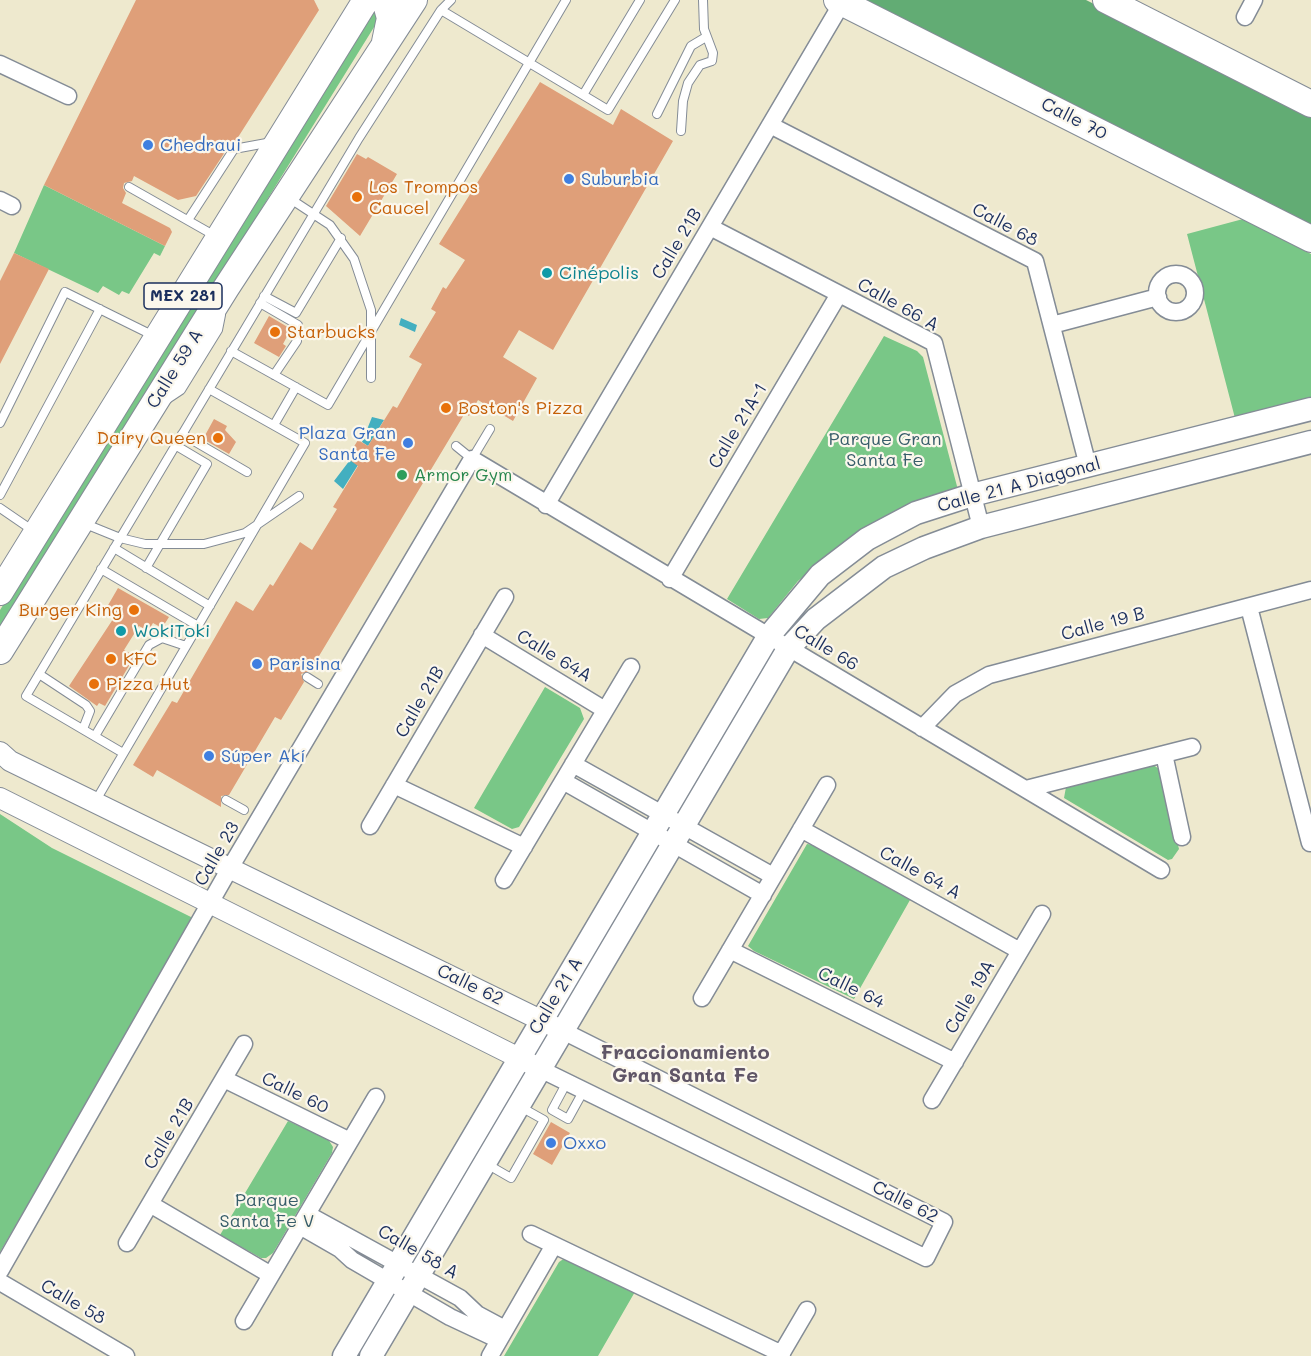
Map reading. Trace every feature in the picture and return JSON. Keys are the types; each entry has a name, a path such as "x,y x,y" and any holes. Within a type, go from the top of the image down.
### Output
{"main road":[{"name":"Calle 59 A","path":"0,592 366,0"},
{"path":"385,0 390,18 385,45"},
{"name":"Calle 59 A","path":"0,651 226,288 414,0"},
{"path":"1106,0 1311,104"},
{"name":"Calle 70","path":"839,1 1311,239"},
{"name":"Calle 21 A Diagonal","path":"768,637 803,593 850,551 916,513 972,495 1311,409"},
{"name":"Calle 21 A Diagonal","path":"788,649 832,605 884,567 924,548 981,527 1311,442"},
{"name":"Calle 21 A","path":"344,1356 768,637"},
{"name":"Calle 21 A","path":"371,1356 788,649"}],"street":[{"path":"1245,17 1254,0"},
{"name":"Calle 21B","path":"546,505 770,125 839,1"},
{"path":"0,64 68,96"},
{"name":"Calle 68","path":"770,125 1035,261 1088,466"},
{"name":"Calle 66 A","path":"710,227 934,343 981,527"},
{"name":"Calle 21A-1","path":"670,579 839,294"},
{"path":"1052,325 1158,297"},
{"name":"Calle 66","path":"472,459 1161,870"},
{"name":"Calle 23","path":"0,1271 230,868 472,459"},
{"name":"Calle 19 B","path":"922,728 955,694 989,675 1311,590"},
{"name":"Calle 21B","path":"370,826 505,597"},
{"path":"1249,607 1310,843"},
{"name":"Calle 64A","path":"482,635 605,710"},
{"path":"504,880 631,667"},
{"path":"1026,789 1192,747"},
{"name":"Calle 62","path":"0,753 10,761 563,1030 944,1222 926,1258 519,1059 0,798"},
{"path":"1164,754 1182,837"},
{"path":"573,764 763,895"},
{"path":"563,781 658,823"},
{"path":"394,785 524,847"},
{"path":"702,998 826,786"},
{"name":"Calle 64 A","path":"801,829 1020,951"},
{"path":"678,835 773,876"},
{"name":"Calle 19A","path":"932,1100 1042,914"},
{"name":"Calle 64","path":"730,950 955,1062"},
{"name":"Calle 21B","path":"127,1243 244,1044"},
{"name":"Calle 60","path":"224,1079 350,1141"},
{"path":"244,1321 376,1096"},
{"path":"150,1204 271,1275"},
{"name":"Calle 58 A","path":"303,1220 502,1335"},
{"path":"531,1234 781,1355 807,1310"},
{"path":"490,1356 554,1245"},
{"name":"Calle 58","path":"0,1282 126,1356"}],"lane":[{"path":"123,753 26,696 314,213 441,10 451,0"},
{"path":"231,351 328,405 566,0"},
{"path":"584,95 640,0"},
{"path":"441,10 608,110 675,0"},
{"path":"681,131 683,101 688,83 700,65 712,61 713,53 706,37 703,0"},
{"path":"657,114 691,46 706,37"},
{"path":"188,220 234,149 279,141"},
{"path":"129,188 219,238"},
{"path":"286,196 314,213 341,238 362,279 371,310 371,378"},
{"path":"262,300 296,313 341,238"},
{"path":"0,423 65,292 157,338"},
{"path":"262,300 298,326 297,341 274,375"},
{"path":"0,495 100,309"},
{"path":"274,425 296,387"},
{"path":"95,802 305,443 209,389"},
{"path":"456,446 472,459 490,429"},
{"path":"182,434 247,472"},
{"path":"146,568 207,464 175,445"},
{"path":"80,522 120,538 160,544 204,544 228,540 245,533 299,496"},
{"path":"0,508 36,533"},
{"path":"114,548 210,606"},
{"path":"101,569 198,626"},
{"path":"95,736 149,645 162,638 186,646"},
{"path":"39,674 86,705 90,711 83,729"},
{"path":"307,677 318,684"},
{"path":"226,800 244,810"},
{"path":"567,1082 552,1110 568,1119 584,1090"},
{"path":"485,1163 511,1178 544,1120 519,1106"}],"green space":[{"path":"379,0 384,11 0,631 0,610"},
{"path":"863,0 1086,0 1311,113 1311,231"},
{"path":"44,185 165,246 160,256 154,253 129,294 122,291 119,295 103,286 98,293 14,253"},
{"path":"1243,219 1311,254 1311,403 1236,422 1187,234"},
{"name":"Parque Gran Santa Fe","path":"884,336 917,351 923,357 958,490 911,505 853,536 798,581 768,618 759,619 727,599"},
{"path":"545,687 580,708 584,719 519,827 512,829 474,808"},
{"path":"1152,764 1159,769 1179,849 1172,859 1168,860 1064,798 1066,787"},
{"path":"0,814 52,848 195,919 0,1252"},
{"path":"807,844 814,845 910,900 854,999 748,946"},
{"name":"Parque Santa Fe V","path":"288,1121 328,1139 333,1147 332,1153 273,1253 266,1258 261,1258 220,1235"},
{"path":"565,1258 636,1290 598,1356 504,1356 559,1262"}],"water":[{"path":"401,318 417,325 415,332 399,325"},
{"path":"372,417 384,420 368,446 362,442"},
{"path":"350,460 358,465 343,489 334,481"}],"building":[{"name":"Chedraui","path":"136,0 314,0 319,10 235,142 229,146 196,196 178,200 134,176 132,181 124,183 123,188 126,193 122,203 170,228 172,232 165,246 44,185"},
{"name":"Plaza Gran Santa Fe","path":"540,82 613,125 621,109 673,141 553,350 519,330 503,357 537,378 513,421 478,400 469,416 465,413 310,671 301,674 304,682 281,720 275,717 229,795 221,796 221,807 157,770 153,777 133,765 172,701 177,703 236,601 253,611 270,584 273,586 300,542 312,550 337,509 333,507 358,466 347,458 358,440 368,446 393,406 397,408 422,364 409,357 436,312 431,309 443,287 446,289 465,260 439,244"},
{"name":"Los Trompos Caucel","path":"357,154 366,159 368,157 397,174 360,236 326,206"},
{"path":"14,253 49,269 0,364 0,281"},
{"name":"Starbucks","path":"269,316 291,329 283,344 286,346 279,357 254,343"},
{"name":"Dairy Queen","path":"214,419 227,426 225,430 236,442 229,454 203,439"},
{"path":"118,588 169,617 162,628 153,623 148,631 139,626 124,650 135,656 105,706 99,703 97,706 69,686 117,613 107,607"},
{"name":"Oxxo","path":"551,1122 570,1133 552,1165 533,1154"}],"place":[{"name":"Chedraui","path":"148,145"},
{"name":"Suburbia","path":"569,179"},
{"name":"Los Trompos Caucel","path":"357,197"},
{"name":"Cinépolis","path":"547,273"},
{"name":"Starbucks","path":"275,332"},
{"name":"Boston's Pizza","path":"446,408"},
{"name":"Dairy Queen","path":"218,438"},
{"name":"Plaza Gran Santa Fe","path":"408,443"},
{"name":"Armor Gym","path":"402,475"},
{"name":"Burger King","path":"134,610"},
{"name":"WokiToki","path":"121,631"},
{"name":"KFC","path":"111,659"},
{"name":"Parisina","path":"257,664"},
{"name":"Pizza Hut","path":"94,684"},
{"name":"Súper Akí","path":"209,756"},
{"name":"Oxxo","path":"551,1143"}],"district":[{"name":"Fraccionamiento Gran Santa Fe","path":"685,1064"}]}
